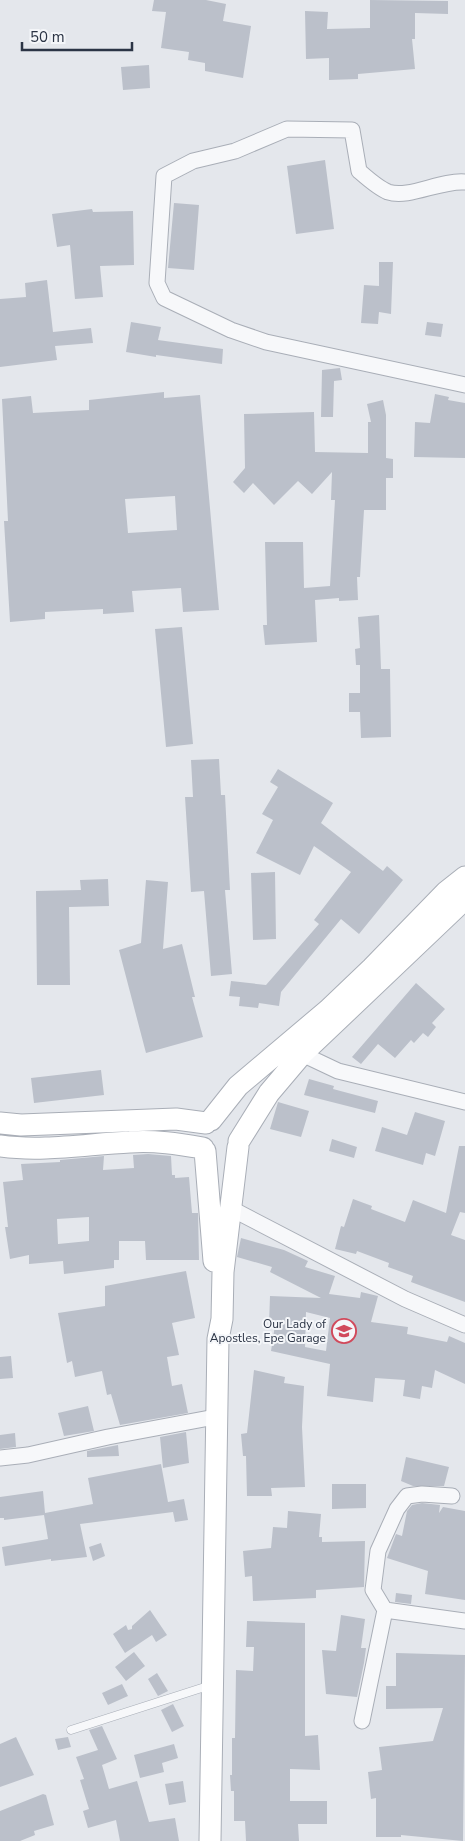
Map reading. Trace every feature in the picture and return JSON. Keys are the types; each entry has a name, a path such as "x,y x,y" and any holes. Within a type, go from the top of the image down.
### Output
{"street":[{"path":"465,182 452,181 400,194 386,191 358,171 352,130 287,129 235,151 193,161 164,176 157,283 164,298 231,330 266,342 465,385"},
{"path":"218,1339 215,1323 214,1250 204,1150 200,1135 208,1121 238,1086 328,1010 446,892 465,877"},
{"path":"0,1146 20,1149 132,1142 180,1144 204,1150 213,1156 222,1158 232,1154 269,1092 302,1054 465,899"},
{"path":"302,1054 338,1071 465,1102"},
{"path":"0,1123 21,1125 176,1119 208,1121 223,1118 234,1124 240,1135 223,1272 222,1319 218,1339 215,1417 210,1841"},
{"path":"230,1208 405,1299 465,1325"},
{"path":"0,1458 28,1455 108,1437 215,1417"},
{"path":"362,1722 385,1610 373,1590 378,1551 397,1509 407,1496 422,1494 452,1496"},
{"path":"385,1610 465,1621"}],"lane":[{"path":"71,1730 212,1684"}],"building":[{"path":"154,0 206,0 226,4 223,21 251,26 243,78 205,71 205,63 188,60 189,52 161,48 166,12 152,11"},
{"path":"370,0 448,1 448,14 415,13 415,39 412,39 415,69 358,74 358,79 329,80 329,58 306,59 305,11 328,12 327,29 370,28"},
{"path":"149,65 150,88 123,90 121,67"},
{"path":"325,160 334,229 296,234 287,166"},
{"path":"174,203 199,205 194,270 168,268"},
{"path":"92,209 93,212 133,211 134,265 100,266 103,297 75,299 70,245 57,247 52,214"},
{"path":"379,262 393,262 391,314 379,312 378,324 361,323 364,285 379,286"},
{"path":"47,280 53,332 91,328 93,343 55,346 57,360 0,367 0,299 26,297 25,283"},
{"path":"131,322 161,327 158,340 223,349 222,364 126,352"},
{"path":"427,322 443,324 441,337 425,335"},
{"path":"340,368 342,380 334,381 333,417 321,417 322,370"},
{"path":"164,392 164,398 200,395 219,610 183,612 181,588 132,591 134,612 103,614 103,609 45,612 45,619 10,622 4,521 8,521 2,399 31,396 33,413 89,410 89,400","holes":["175,496 177,530 128,533 125,499"]},
{"path":"435,394 449,397 448,400 465,403 465,458 414,457 415,422 430,423"},
{"path":"383,400 386,415 386,458 393,459 393,478 386,478 386,510 364,510 360,577 357,577 358,600 339,601 339,598 315,600 317,642 265,645 263,625 267,625 265,542 303,542 304,588 330,586 335,500 331,500 332,472 312,494 298,481 274,505 253,483 244,493 233,482 245,468 244,414 314,412 315,452 368,453 368,422 371,422 367,404"},
{"path":"379,615 381,669 390,669 391,737 361,738 360,712 349,712 349,693 360,693 360,665 356,665 355,649 360,648 358,617"},
{"path":"182,627 193,744 166,747 155,629"},
{"path":"219,759 221,795 225,795 230,890 225,890 232,974 211,976 204,891 191,892 185,797 193,797 191,760"},
{"path":"278,769 333,803 321,823 383,871 387,866 403,880 359,934 341,919 281,992 279,1006 259,1003 258,1008 239,1006 240,997 229,996 231,981 266,985 319,924 314,920 351,872 314,846 300,875 256,853 273,820 262,814 278,787 270,782"},
{"path":"275,872 276,939 253,940 251,873"},
{"path":"108,879 109,906 69,907 70,985 37,985 36,891 81,890 80,880"},
{"path":"146,880 168,882 163,949 182,944 195,997 192,997 203,1037 146,1053 119,950 141,943"},
{"path":"416,983 445,1009 432,1023 436,1027 428,1037 423,1033 414,1043 411,1040 395,1058 378,1044 361,1064 352,1057"},
{"path":"101,1070 104,1095 34,1103 31,1078"},
{"path":"309,1079 334,1086 333,1089 378,1101 375,1113 304,1095"},
{"path":"278,1102 309,1111 301,1137 270,1129"},
{"path":"415,1112 445,1121 435,1156 426,1153 423,1165 375,1151 382,1127 407,1135"},
{"path":"332,1139 357,1147 354,1158 329,1151"},
{"path":"459,1146 465,1146 465,1213 460,1212 451,1235 465,1240 465,1302 411,1282 413,1276 388,1267 389,1263 357,1251 356,1254 335,1249 341,1226 344,1227 353,1199 372,1206 371,1209 405,1222 413,1200 446,1213"},
{"path":"133,1155 171,1156 172,1175 175,1175 175,1178 189,1177 192,1213 198,1213 199,1260 146,1260 145,1241 119,1241 119,1260 114,1260 114,1268 64,1274 63,1261 29,1264 29,1255 10,1259 5,1227 8,1227 3,1182 23,1180 21,1164 60,1162 60,1160 104,1156 103,1170 134,1168","holes":["89,1217 89,1241 58,1244 57,1219"]},
{"path":"241,1238 284,1250 308,1261 305,1267 335,1276 329,1294 360,1298 361,1292 378,1296 371,1322 408,1327 407,1334 447,1342 449,1336 465,1343 465,1384 435,1370 432,1388 422,1386 420,1399 403,1396 405,1380 375,1378 373,1402 327,1396 330,1364 271,1351 275,1325 269,1325 270,1296 321,1298 270,1272 272,1267 237,1257","holes":["306,1312 330,1318 326,1351 305,1347"]},
{"path":"186,1271 195,1318 172,1323 179,1355 167,1357 172,1386 182,1384 188,1413 120,1425 111,1394 107,1395 102,1371 75,1377 72,1361 67,1363 58,1313 105,1306 105,1286"},
{"path":"11,1356 13,1378 0,1379 0,1357"},
{"path":"254,1370 285,1377 284,1383 304,1386 302,1427 305,1487 271,1488 272,1496 247,1496 246,1456 243,1456 241,1434 247,1433"},
{"path":"88,1406 94,1431 64,1436 58,1413"},
{"path":"186,1432 189,1463 163,1468 160,1437"},
{"path":"15,1433 16,1447 0,1449 0,1435"},
{"path":"118,1445 119,1456 87,1457 87,1451"},
{"path":"406,1457 449,1467 444,1486 413,1486 401,1481"},
{"path":"161,1464 168,1502 184,1499 188,1520 175,1522 173,1512 80,1524 87,1557 51,1561 51,1559 5,1566 2,1547 48,1539 44,1515 4,1520 4,1518 0,1518 0,1497 43,1491 45,1513 93,1504 88,1478"},
{"path":"332,1484 366,1484 366,1508 332,1509"},
{"path":"422,1503 440,1505 439,1513 443,1507 465,1511 465,1600 425,1594 428,1571 387,1558 396,1534 402,1536 407,1511 412,1505"},
{"path":"288,1511 321,1514 319,1537 322,1537 322,1542 365,1541 364,1587 316,1590 316,1598 253,1601 252,1576 245,1577 243,1551 271,1548 273,1527 287,1528"},
{"path":"101,1543 105,1556 93,1561 89,1547"},
{"path":"396,1593 412,1595 411,1604 395,1602"},
{"path":"150,1610 167,1635 156,1642 152,1635 125,1653 113,1634 126,1625 128,1630 132,1629 132,1626"},
{"path":"341,1615 365,1619 361,1648 366,1648 357,1697 326,1694 322,1650 336,1651"},
{"path":"247,1621 305,1623 305,1736 318,1735 320,1770 290,1769 290,1801 327,1801 327,1824 298,1824 299,1841 246,1841 245,1821 234,1821 234,1791 231,1791 230,1775 232,1775 232,1738 235,1738 236,1670 253,1671 254,1647 246,1647"},
{"path":"134,1652 145,1666 126,1681 115,1667"},
{"path":"396,1653 465,1655 463,1841 401,1835 401,1837 376,1837 376,1798 371,1799 368,1772 382,1770 379,1747 433,1741 443,1708 386,1709 386,1686 396,1686"},
{"path":"157,1673 168,1691 158,1696 148,1679"},
{"path":"122,1684 128,1696 108,1705 102,1693"},
{"path":"173,1704 184,1726 172,1732 161,1710"},
{"path":"102,1726 117,1759 102,1765 109,1789 137,1781 149,1822 175,1818 179,1841 120,1841 116,1820 88,1828 83,1811 89,1809 80,1780 84,1779 76,1757 98,1750 89,1730"},
{"path":"16,1737 34,1775 0,1787 0,1744"},
{"path":"68,1737 71,1747 58,1750 55,1739"},
{"path":"174,1744 178,1758 162,1763 164,1772 140,1778 134,1755"},
{"path":"183,1781 186,1802 169,1805 165,1784"},
{"path":"43,1794 46,1795 54,1825 34,1831 35,1835 20,1841 0,1841 0,1811"}],"place":[{"name":"Our Lady of Apostles, Epe Garage","path":"344,1331"}]}
